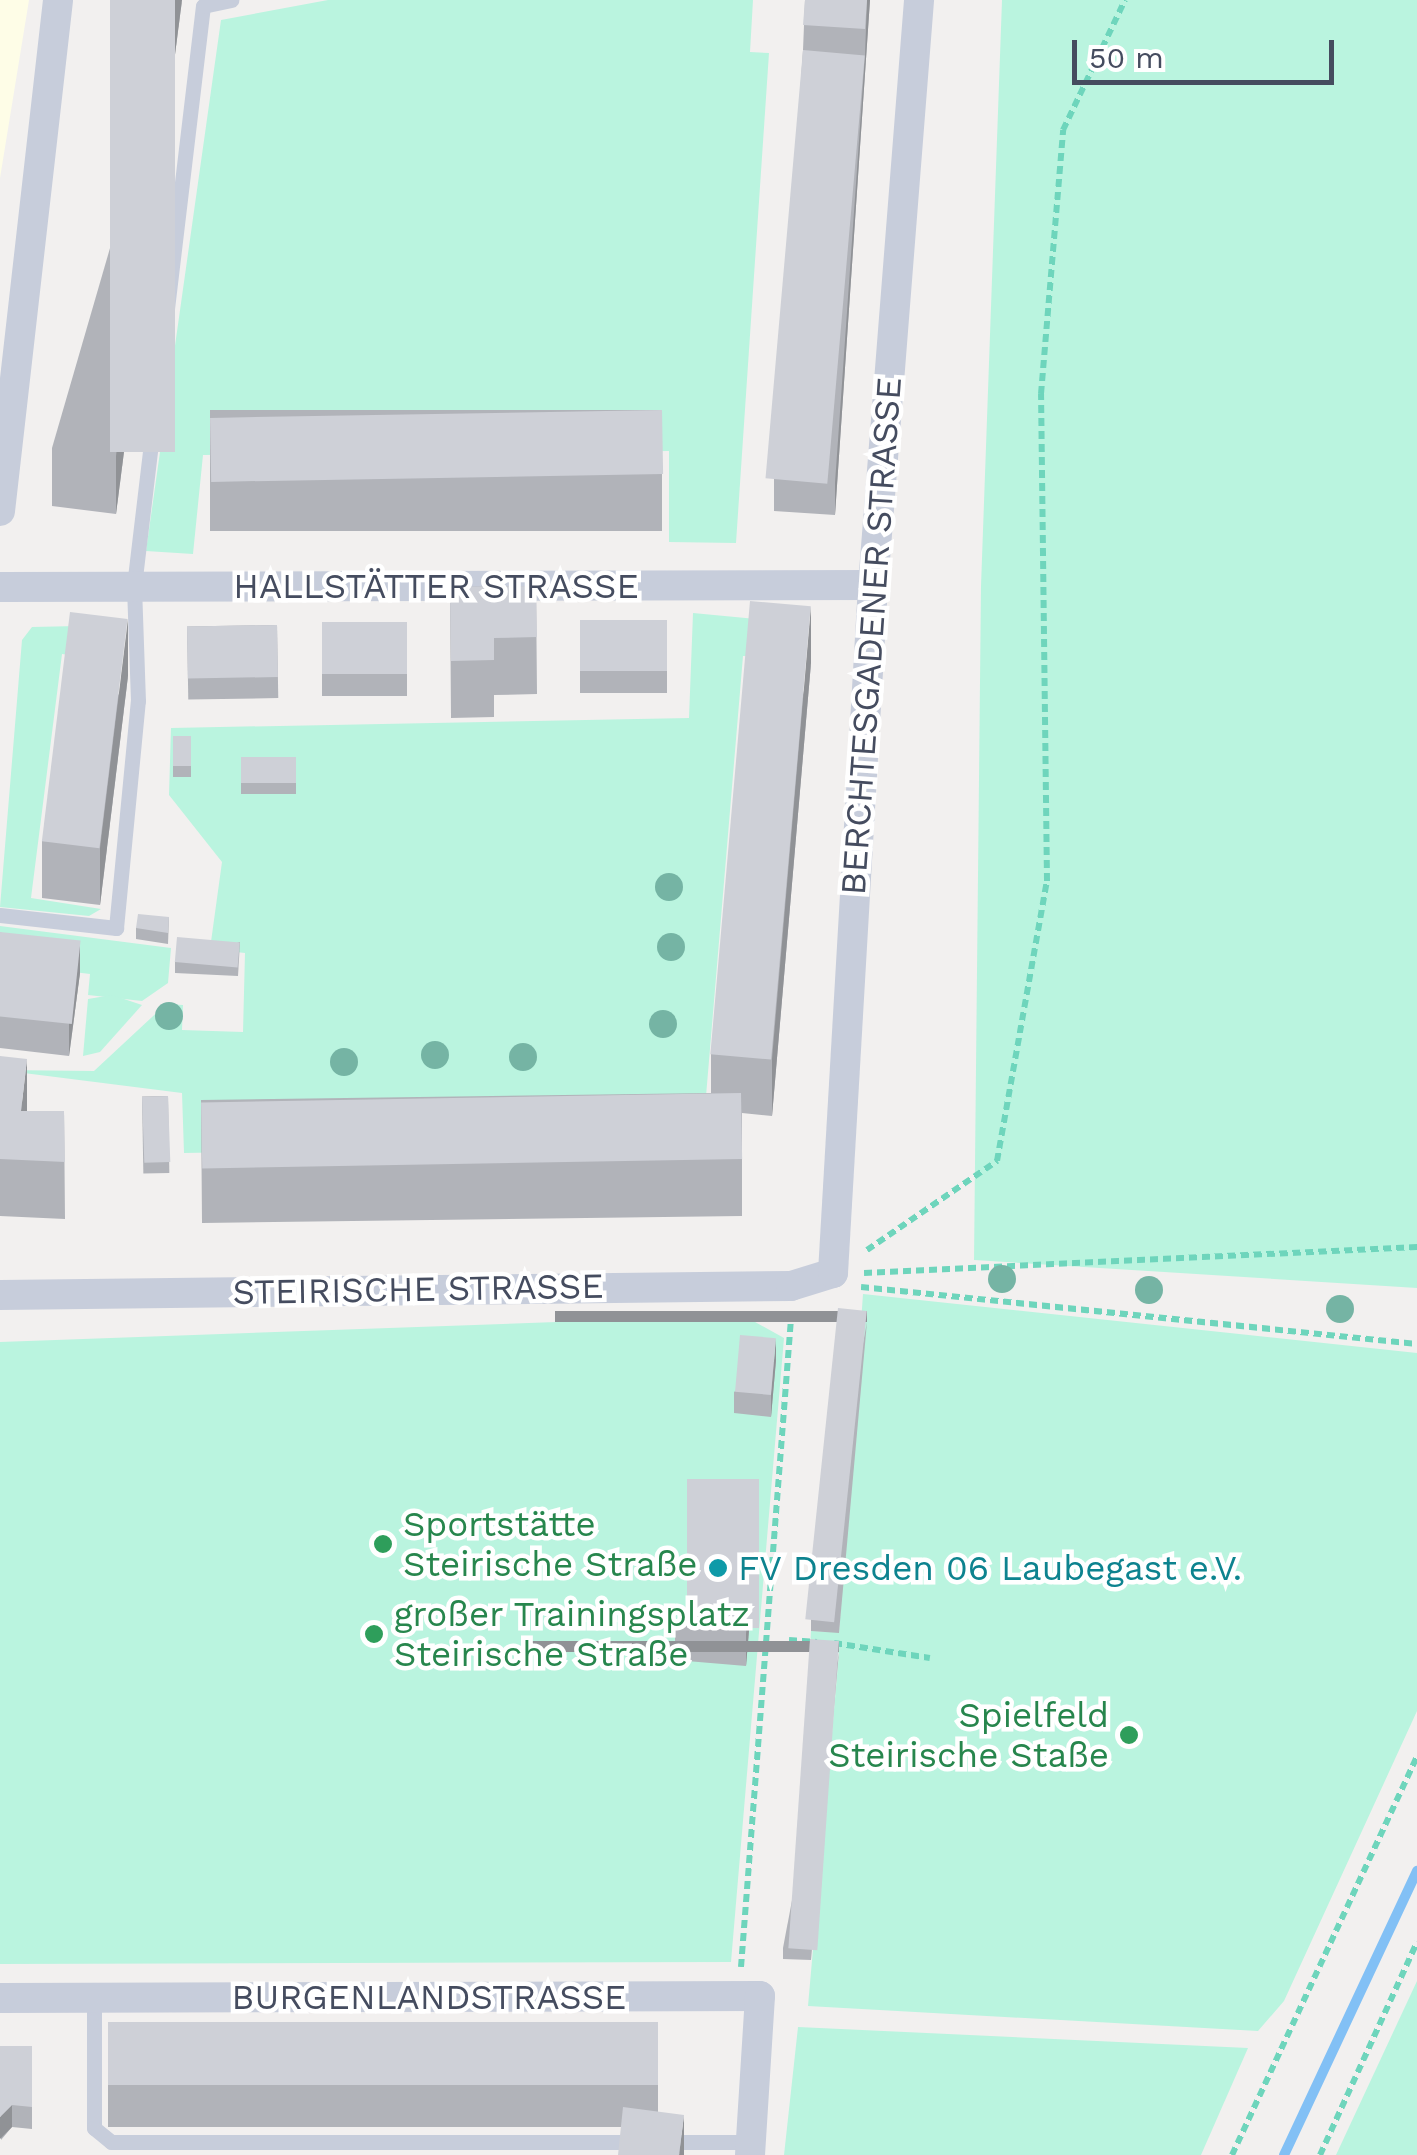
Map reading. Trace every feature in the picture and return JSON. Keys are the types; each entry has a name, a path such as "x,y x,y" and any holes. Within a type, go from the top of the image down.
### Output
{"street":[{"path":"0,510 58,0"},
{"name":"BERCHTESGADENER STRASSE","path":"833,1273 831,1227 872,585 919,0"},
{"name":"HALLSTÄTTER STRASSE","path":"0,587 872,585"},
{"name":"STEIRISCHE STRASSE","path":"0,1295 790,1286 833,1273"},
{"path":"750,2148 763,1997"},
{"name":"BURGENLANDSTRASSE","path":"0,1998 763,1997"}],"lane":[{"path":"0,915 116,928 138,701 134,586 203,6 232,0"},
{"path":"94,1998 94,2128 111,2142 750,2148"}],"path":[{"path":"833,1273 997,1161 1047,882 1040,394 1064,130 1125,0"},
{"path":"833,1273 1417,1248"},
{"path":"833,1273 854,1286 1417,1344"},
{"path":"763,1997 738,1963 790,1286"},
{"path":"789,1640 930,1658"},
{"path":"1232,2155 1417,1757"},
{"path":"1320,2155 1417,1942"},
{"path":"1407,1964 1417,1964"}],"shaded area":[{"path":"0,0 29,0 0,178"}],"green space":[{"path":"328,0 753,0 750,52 769,53 736,543 669,542 669,451 203,455 193,554 146,551 221,20"},
{"path":"1002,0 1417,0 1417,1288 974,1260 981,586"},
{"path":"693,613 797,623 796,657 743,656 702,1144 184,1153 182,1093 0,1070 94,1071 166,1004 183,1005 182,1030 243,1032 245,953 210,949 222,862 169,795 171,728 689,718"},
{"path":"124,625 122,661 62,654 31,898 101,909 89,916 0,907 22,640 32,627"},
{"path":"0,926 171,948 168,983 142,1001 88,995 90,974 0,963"},
{"path":"112,995 142,1005 100,1052 83,1056 88,999"},
{"name":"Spielfeld Steirische Staße","path":"863,1294 1417,1353 1417,1711 1284,2001 1258,2031 808,2006 839,1653 810,1650 811,1631 839,1632"},
{"name":"Sportstätte Steirische Straße","path":"748,1318 784,1338 731,1962 0,1964 0,1342"},
{"path":"1417,1981 1417,2155 1336,2155"},
{"path":"798,2027 1248,2048 1201,2155 784,2155"}],"building":[{"path":"110,0 175,0 175,452 110,452"},
{"path":"805,0 867,0 865,29 803,25"},
{"path":"803,50 865,55 827,484 766,478"},
{"path":"662,410 663,474 211,482 210,418"},
{"path":"536,586 537,637 494,638 494,660 451,661 450,587"},
{"path":"750,601 811,606 771,1060 710,1054"},
{"path":"70,612 128,619 99,848 42,841"},
{"path":"580,620 667,620 667,671 580,671"},
{"path":"322,622 407,622 407,674 322,674"},
{"path":"277,625 278,677 188,679 187,627"},
{"path":"173,736 191,736 191,766 173,766"},
{"path":"241,757 296,757 296,783 241,783"},
{"path":"138,914 169,917 168,933 136,928"},
{"path":"0,932 81,940 72,1024 0,1016"},
{"path":"177,937 240,942 238,967 175,962"},
{"path":"0,1056 27,1059 21,1111 64,1111 65,1162 0,1159"},
{"path":"741,1093 742,1159 202,1168 201,1102"},
{"path":"168,1096 170,1162 144,1163 142,1097"},
{"path":"838,1308 867,1311 834,1622 805,1619"},
{"path":"740,1335 776,1338 771,1395 735,1392"},
{"name":"FV Dresden 06 Laubegast e.V.","path":"687,1479 759,1479 759,1628 687,1628"},
{"path":"810,1639 839,1641 817,1950 788,1948"},
{"path":"108,2022 658,2022 658,2085 108,2085"},
{"path":"0,2046 32,2046 32,2107 12,2105 0,2117"},
{"path":"623,2107 684,2115 679,2155 618,2155"}],"waterway":[{"path":"1284,2155 1417,1871"}],"place":[{"name":"Sportstätte Steirische Straße","path":"383,1544"},
{"name":"FV Dresden 06 Laubegast e.V.","path":"718,1568"},
{"name":"großer Trainingsplatz Steirische Straße","path":"374,1634"},
{"name":"Spielfeld Steirische Staße","path":"1129,1735"}]}
